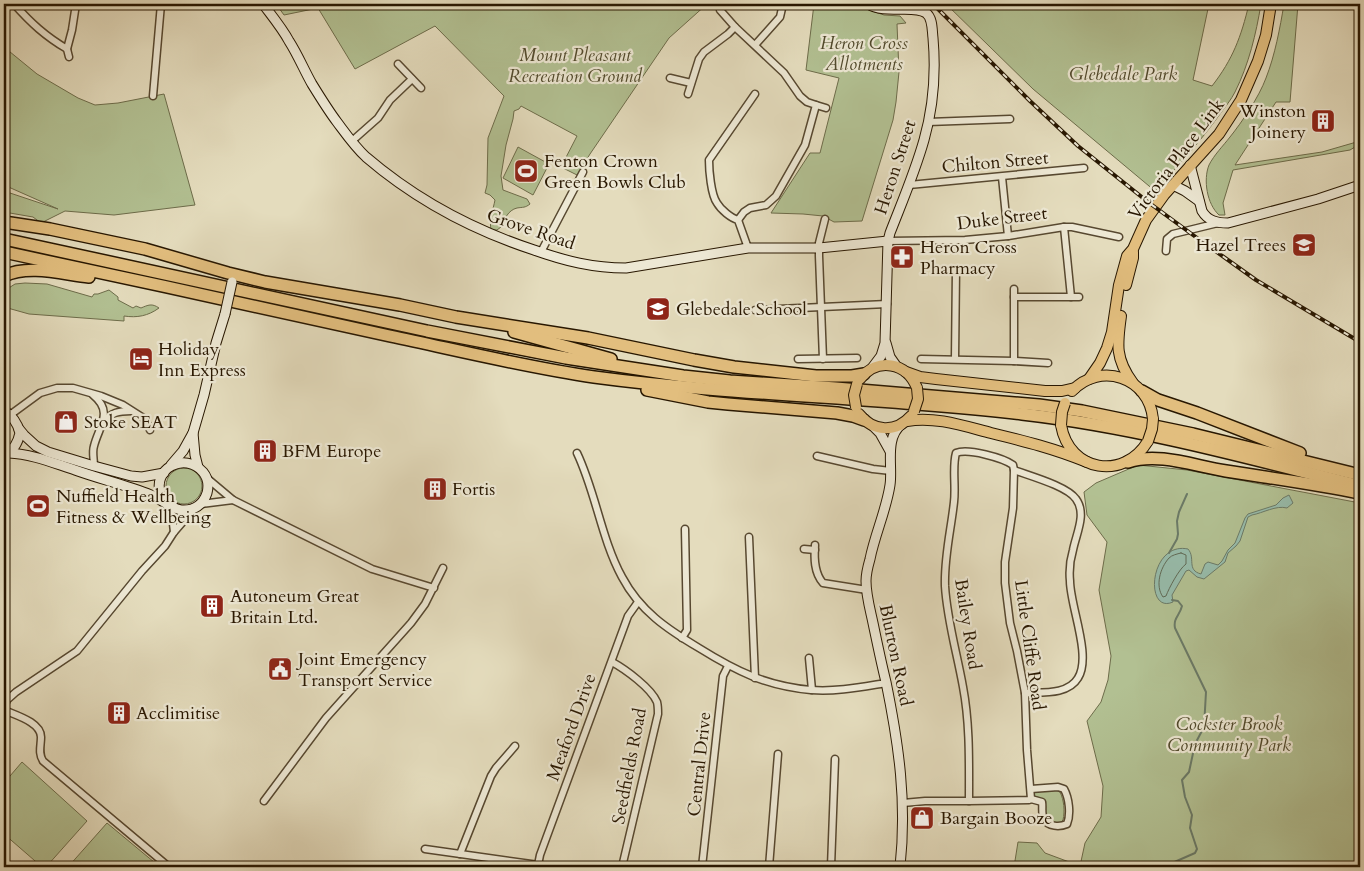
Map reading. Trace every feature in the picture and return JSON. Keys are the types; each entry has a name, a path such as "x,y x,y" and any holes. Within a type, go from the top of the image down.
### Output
{"highway":[{"path":"4,222 145,249 230,278 265,282 400,305 456,317 588,338 734,367 822,376 864,375"},
{"path":"4,239 478,342 609,366 730,381 846,388 1039,405 1082,411 1193,434 1360,474"},
{"path":"4,252 455,350 590,376 636,388 708,402 837,413 853,416 868,422"},
{"path":"4,276 13,272 30,270 153,285"},
{"path":"456,317 609,359 730,381"},
{"path":"590,376 690,388 961,407 1026,414 1154,436 1360,486"},
{"path":"1142,391 1158,400 1284,448 1360,474"},
{"path":"1128,462 1140,459 1170,460 1360,494"}],"main road":[{"name":"Victoria Place Link","path":"1089,379 1100,363 1112,332 1117,297 1127,256 1133,249 1151,212 1226,124 1248,85 1258,61 1264,42 1271,4"},
{"name":"Victoria Place Link","path":"1133,249 1133,258 1122,309 1118,346 1121,364 1133,383"},
{"path":"1075,388 1056,391 961,382 920,377 901,369 882,365 864,375 854,395 856,407 868,422 878,427 888,428 905,422 923,419 957,424 1056,450 1087,462 1105,467 1128,462 1139,454 1148,441 1153,418 1150,405 1142,391 1133,383 1110,375 1089,379 1075,388 1064,403 1061,425 1065,440 1076,455 1087,462"},
{"path":"901,369 912,379 918,399 914,411 905,422"}],"street":[{"path":"14,4 28,20 49,38 68,50"},
{"path":"69,57 68,50 76,4"},
{"path":"152,96 161,4"},
{"name":"Grove Road","path":"263,4 290,41 322,102 365,156 405,186 450,214 479,229 516,244 587,266 626,268 748,248 819,252 888,241"},
{"path":"756,45 780,17 783,4"},
{"name":"Heron Street","path":"868,4 882,9 916,10 928,14 931,23 935,62 928,122 924,139 888,241"},
{"path":"720,10 735,27 784,73 800,96 807,102 826,108"},
{"path":"688,94 704,52 735,27"},
{"path":"398,64 421,88"},
{"path":"670,78 691,83"},
{"path":"352,141 378,118 390,100 412,79"},
{"path":"738,220 733,219 717,203 714,197 709,160 755,94"},
{"path":"738,220 750,208 766,205 776,196 806,145 816,105"},
{"path":"928,122 1010,119"},
{"path":"1190,165 1199,201 1205,216 1218,223"},
{"name":"Chilton Street","path":"909,185 1084,168"},
{"path":"541,252 583,172"},
{"path":"1002,177 1008,236"},
{"path":"1173,185 1199,201"},
{"path":"1166,250 1167,239 1173,234 1218,223 1228,223 1318,199 1360,185"},
{"path":"822,359 819,243 825,219"},
{"path":"738,220 748,248"},
{"path":"1064,227 1071,297"},
{"name":"Duke Street","path":"888,241 965,240 1008,236 1064,227 1119,237"},
{"path":"864,375 881,356 885,343 888,241"},
{"path":"955,359 956,268"},
{"path":"174,532 170,505 162,495 161,479 183,451 193,433 204,395 230,278"},
{"path":"1014,289 1014,361"},
{"path":"1014,297 1079,297"},
{"path":"755,310 887,304"},
{"path":"885,343 890,357 901,369"},
{"path":"798,359 857,358"},
{"path":"921,359 1048,363"},
{"path":"150,430 145,419 124,406 101,396 73,388 57,388 47,391 34,396 7,413 24,436 36,446 48,452 131,476 142,477 164,473"},
{"path":"90,393 100,401 104,408 102,425 93,450 94,466"},
{"path":"102,425 116,412 133,411"},
{"name":"Blurton Road","path":"868,422 880,433 890,451"},
{"name":"Blurton Road","path":"900,867 903,839 903,803 897,740 869,605 866,581 873,546 887,503 891,471 890,451 894,434 899,426 905,422"},
{"path":"6,454 16,444 19,429"},
{"path":"193,433 198,467"},
{"name":"Bailey Road","path":"969,801 964,687 947,606 945,566 955,493 954,460 956,453 968,451 1008,462 1013,465 1014,470"},
{"path":"577,453 586,474 614,562 638,602 656,619 682,638 728,666 755,678 784,686 812,690 854,689 886,683"},
{"path":"6,454 32,456 153,496 179,510 233,500"},
{"path":"817,456 873,469 891,471"},
{"path":"171,466 179,462 189,462 198,467 208,479 233,500 372,569 434,588"},
{"path":"1014,470 1070,492 1080,505 1081,517 1072,556 1070,582 1082,651 1083,663 1081,671 1074,683 1066,689 1025,693"},
{"name":"Little Cliffe Road","path":"1014,470 1013,508 1005,583 1010,623 1025,693 1031,799"},
{"path":"168,867 43,761 40,756 41,732 35,724 4,708 8,700 16,692 77,651 142,571 165,546 174,532 205,498 208,490 208,479"},
{"path":"682,638 687,630 685,529"},
{"path":"749,537 755,678"},
{"path":"804,549 815,548 817,574 823,583 867,590"},
{"path":"264,801 326,718 411,623 425,604 443,568"},
{"name":"Meaford Drive","path":"537,865 628,616 638,602"},
{"path":"809,658 812,690"},
{"name":"Seedfields Road","path":"612,662 634,676 653,696 658,707 658,714 622,867"},
{"name":"Central Drive","path":"702,867 723,676 728,666"},
{"path":"460,854 491,776 515,746"},
{"path":"769,867 778,754"},
{"path":"831,867 835,760"},
{"path":"903,803 1031,799 1042,802 1043,817 1047,823 1056,826 1067,824 1069,813 1067,796 1064,789 1058,787 1031,789"},
{"path":"426,849 553,867"}],"green space":[{"name":"Mount Pleasant Recreation Ground","path":"276,4 707,4 669,38 577,175 561,167 577,136 521,106 514,111 501,176 503,190 527,199 530,204 511,211 501,227 497,230 491,230 495,200 485,193 487,185 488,138 504,96 435,26 355,69 318,8 284,15"},
{"name":"Heron Cross Allotments","path":"814,4 858,4 884,15 900,16 906,23 897,24 899,72 893,120 862,221 834,222 823,216 771,213 810,153 820,153 839,78 806,70"},
{"name":"Glebedale Park","path":"946,4 1209,4 1193,80 1212,86 1226,66 1235,47 1249,4 1261,4 1248,60 1233,95 1197,144 1155,191 1033,89"},
{"path":"1284,4 1298,4 1290,102 1276,102 1235,165 1322,152 1360,141 1360,144 1350,150 1233,170 1223,203 1225,215 1219,215 1212,205 1207,192 1207,171 1216,154 1245,117 1263,85 1275,51"},
{"path":"4,47 37,74 78,98 95,105 118,103 164,94 195,205 114,215 65,211 41,223 33,217 4,212 4,191 58,209 4,185"},
{"name":"Fenton Crown Green Bowls Club","path":"518,147 549,164 533,195 503,178"},
{"path":"15,284 47,284 92,297 94,294 109,290 118,297 118,300 133,308 136,306 141,308 154,305 159,308 142,316 124,316 124,321 29,314 4,307 4,291"},
{"name":"Cockster Brook Community Park","path":"1138,465 1187,470 1360,503 1360,867 1014,867 1018,842 1037,843 1045,853 1080,866 1085,843 1101,817 1103,786 1087,721 1101,702 1108,680 1111,656 1099,590 1107,542 1087,515 1084,492 1096,483"},
{"path":"184,468 191,469 197,473 201,479 201,493 197,499 191,503 184,504 177,503 171,499 167,493 166,486 167,479 171,473 177,469"},
{"path":"22,762 87,821 46,867 42,867 4,834 4,783"},
{"path":"1056,790 1060,792 1064,806 1063,820 1060,823 1047,820 1042,800 1038,797 1033,797 1032,792"},
{"path":"107,823 160,867 68,867"}],"water":[{"path":"1289,495 1293,503 1287,508 1274,508 1248,517 1240,541 1228,553 1225,562 1204,579 1197,577 1189,570 1186,571 1172,595 1173,602 1164,603 1158,598 1155,589 1155,577 1158,566 1165,556 1175,550 1188,549 1192,567 1201,574 1205,564 1208,562 1218,565 1222,561 1228,550 1235,543 1248,514 1276,505"}],"waterway":[{"path":"1169,553 1177,539 1177,521 1187,494"},
{"path":"1163,867 1195,853 1197,849 1190,828 1192,815 1185,797 1182,780 1189,772 1195,744 1204,727 1206,692 1175,628 1175,622 1182,606 1178,601 1172,600"}],"railway":[{"path":"933,4 1078,146 1148,202 1256,280 1360,342"}],"place":[{"name":"Winston Joinery","path":"1323,121"},
{"name":"Fenton Crown Green Bowls Club","path":"526,171"},
{"name":"Hazel Trees","path":"1304,245"},
{"name":"Heron Cross Pharmacy","path":"902,257"},
{"name":"Glebedale School","path":"658,309"},
{"name":"Holiday Inn Express","path":"141,359"},
{"name":"Stoke SEAT","path":"66,422"},
{"name":"BFM Europe","path":"265,451"},
{"name":"Fortis","path":"435,489"},
{"name":"Nuffield Health Fitness & Wellbeing","path":"38,506"},
{"name":"Autoneum Great Britain Ltd.","path":"212,606"},
{"name":"Joint Emergency Transport Service","path":"280,669"},
{"name":"Acclimitise","path":"119,713"},
{"name":"Bargain Booze","path":"922,818"}]}
